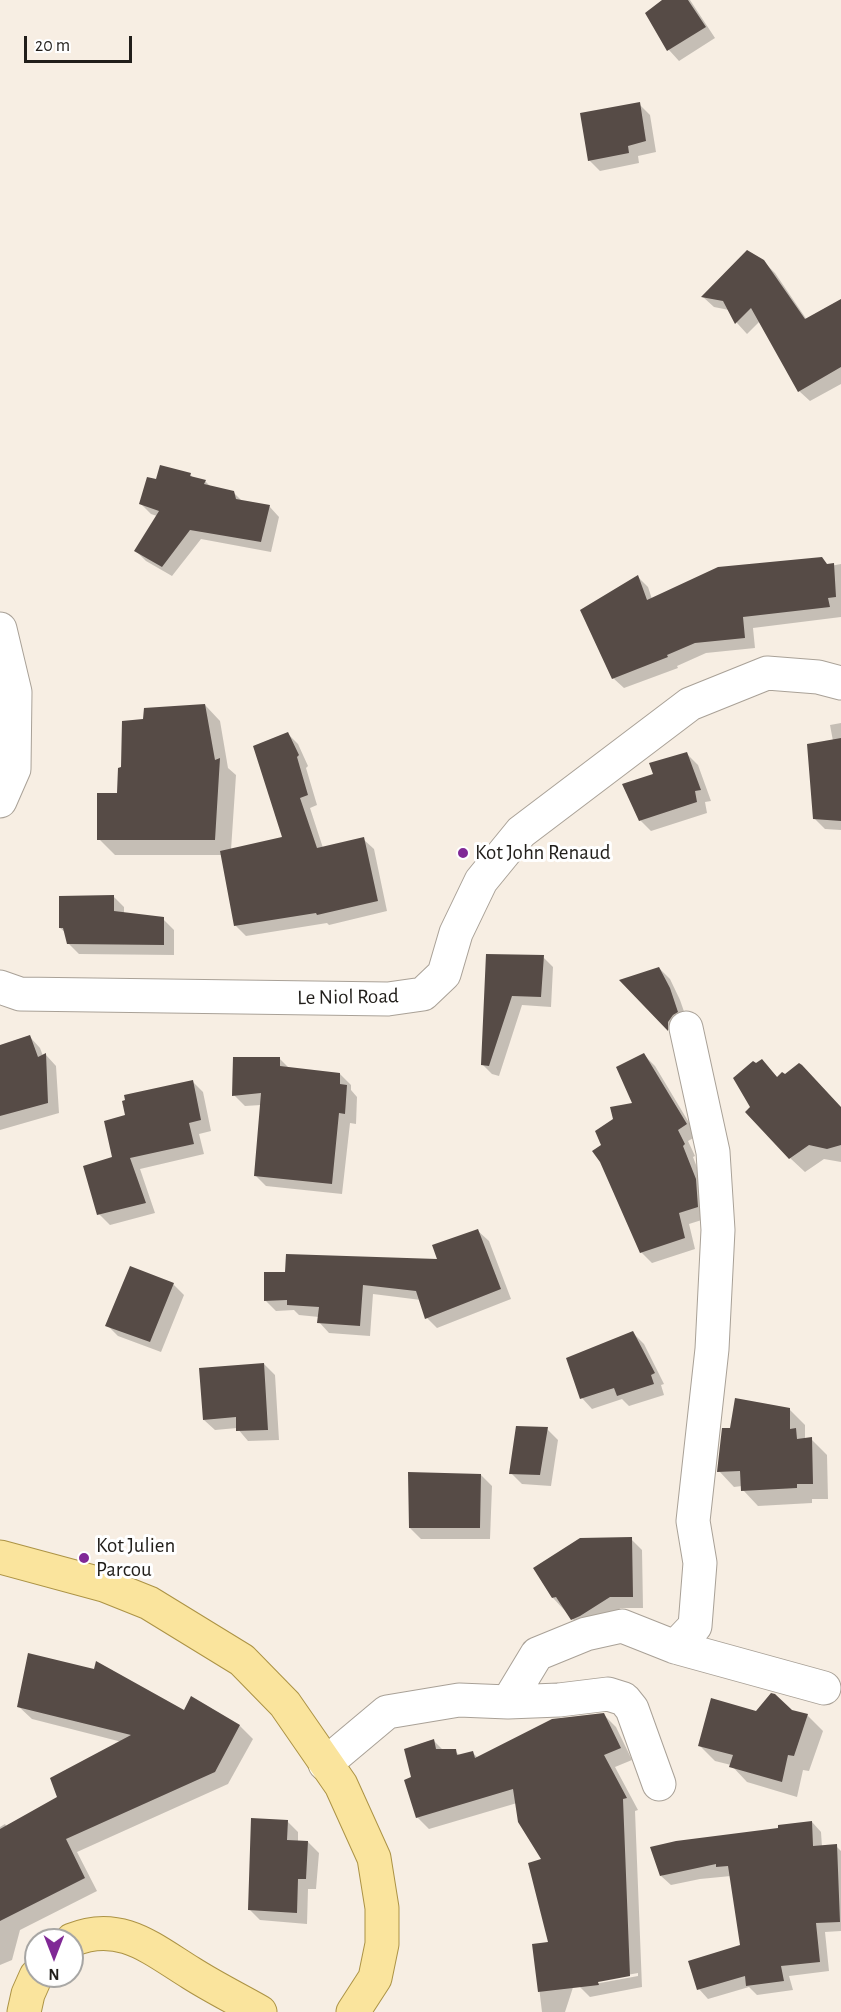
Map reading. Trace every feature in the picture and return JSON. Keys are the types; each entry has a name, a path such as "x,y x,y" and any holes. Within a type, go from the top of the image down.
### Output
{"main road":[{"path":"0,1557 105,1585 149,1603 242,1660 285,1704 341,1785 374,1858 382,1908 382,1944 375,1978 352,2012"},
{"path":"84,1936 94,1932 124,1935 152,1947 191,1973 260,2012"},
{"path":"24,2012 31,1988"}],"street":[{"path":"0,629 15,692 14,770 0,801"},
{"name":"Le Niol Road","path":"0,987 20,994 388,999 423,993 444,974 456,933 481,881 521,832 690,704 767,673 818,677 841,683"},
{"path":"675,1647 695,1626 700,1563 693,1521 712,1349 718,1230 713,1152 686,1028"},
{"path":"508,1702 537,1654 586,1634 622,1626 675,1647 824,1688"},
{"path":"325,1764 387,1712 459,1700 508,1702 559,1700 608,1694 624,1700 632,1709 659,1784"}],"building":[{"path":"662,0 688,0 706,27 667,51 645,13"},
{"path":"640,102 646,141 628,146 629,153 588,161 580,113"},
{"path":"747,250 764,260 805,319 841,299 841,367 798,392 751,308 735,324 723,301 701,297"},
{"path":"160,465 191,473 190,476 206,480 204,484 234,491 236,499 270,505 261,542 190,530 162,567 134,551 159,511 139,504 147,477 156,479"},
{"path":"822,557 827,564 834,563 836,597 828,598 830,607 743,617 745,638 695,643 667,655 668,657 612,679 580,610 638,575 647,600 718,567"},
{"path":"205,704 215,760 220,758 215,840 97,840 97,793 117,793 118,768 121,767 122,721 143,719 144,708"},
{"path":"288,732 299,755 297,757 308,795 300,798 317,848 364,837 378,901 317,915 316,913 234,926 220,851 282,837 253,746"},
{"path":"841,738 841,821 813,819 807,744"},
{"path":"687,752 701,790 695,791 697,802 639,821 622,784 653,774 649,763"},
{"path":"114,895 114,911 164,917 164,945 67,944 63,928 59,928 59,896"},
{"path":"486,954 544,955 541,997 512,996 489,1066 481,1065"},
{"path":"659,967 670,988 678,1012 668,1022 668,1031 619,980"},
{"path":"30,1035 38,1057 46,1053 48,1103 0,1116 0,1045"},
{"path":"644,1053 687,1124 678,1130 696,1179 698,1207 679,1213 685,1238 640,1253 600,1162 592,1151 601,1145 595,1131 613,1119 610,1107 632,1103 616,1067"},
{"path":"233,1057 280,1057 280,1066 340,1073 340,1084 347,1085 345,1114 339,1113 332,1184 254,1176 261,1093 232,1096"},
{"path":"762,1059 777,1077 799,1063 841,1107 841,1145 827,1149 809,1145 789,1159 745,1112 750,1107 733,1078 753,1061 756,1063"},
{"path":"193,1080 201,1120 189,1123 194,1144 130,1158 146,1203 97,1215 83,1166 112,1157 104,1121 125,1115 122,1101 125,1100 124,1095"},
{"path":"478,1229 501,1289 425,1319 416,1291 363,1285 360,1326 317,1323 319,1307 287,1305 287,1300 264,1301 264,1272 285,1272 286,1254 437,1259 432,1245"},
{"path":"130,1266 174,1283 150,1342 105,1326"},
{"path":"633,1331 655,1373 651,1375 654,1384 617,1396 614,1388 580,1399 566,1358"},
{"path":"264,1363 268,1430 236,1431 236,1417 203,1420 199,1368"},
{"path":"735,1398 790,1408 790,1429 796,1428 797,1439 812,1437 813,1484 797,1484 797,1488 741,1491 740,1471 717,1472 722,1428 730,1428"},
{"path":"516,1426 548,1427 540,1475 509,1474"},
{"path":"408,1472 481,1474 480,1528 409,1528"},
{"path":"632,1537 633,1597 610,1597 571,1620 556,1597 552,1598 533,1568 580,1538"},
{"path":"28,1653 94,1669 96,1661 184,1710 191,1696 240,1725 215,1772 66,1839 85,1878 0,1921 0,1829 57,1797 50,1778 131,1735 17,1707"},
{"path":"771,1693 792,1710 808,1714 794,1756 788,1755 782,1782 729,1767 733,1755 698,1746 711,1698 756,1711"},
{"path":"604,1713 621,1748 604,1755 627,1798 623,1799 630,1976 598,1982 599,1985 538,1992 532,1944 548,1942 528,1863 541,1859 518,1822 513,1789 416,1818 404,1780 411,1777 404,1749 434,1739 436,1749 456,1749 457,1755 473,1751 475,1758 552,1719"},
{"path":"251,1818 288,1820 287,1840 308,1841 306,1879 298,1879 297,1913 248,1910"},
{"path":"812,1821 813,1846 837,1844 840,1922 816,1923 820,1962 781,1966 784,1981 746,1986 745,1976 697,1990 688,1961 740,1945 728,1866 716,1867 716,1864 660,1876 650,1847 676,1841 778,1828 778,1825"}],"place":[{"name":"Kot John Renaud","path":"463,853"},
{"name":"Kot Julien Parcou","path":"84,1558"}]}
